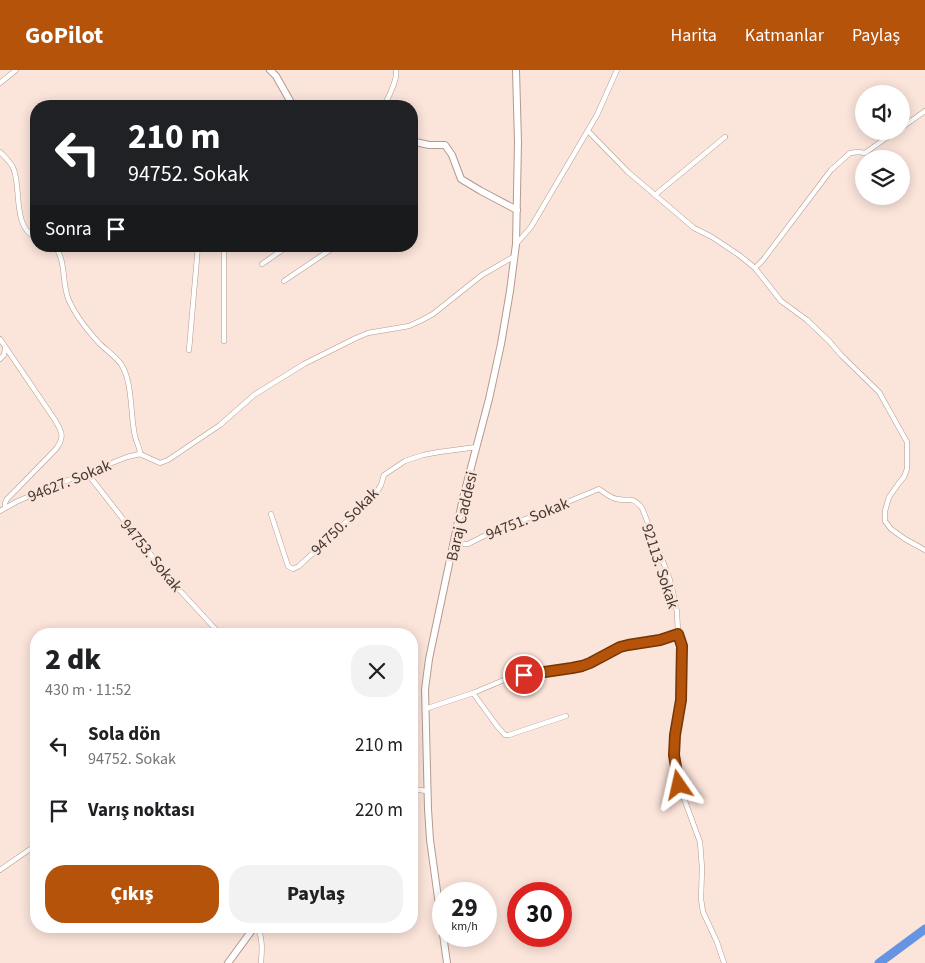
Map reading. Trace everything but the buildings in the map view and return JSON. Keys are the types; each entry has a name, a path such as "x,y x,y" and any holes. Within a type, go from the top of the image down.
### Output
{"main road":[{"path":"270,70 276,76 290,100"},
{"name":"Baraj Caddesi","path":"447,963 430,840 425,689 429,659 463,498 501,344 515,256 518,142 516,70"},
{"path":"418,143 445,145 452,155 461,179 481,192 517,210"},
{"path":"228,963 251,933"}],"street":[{"path":"0,83 16,70"},
{"path":"388,100 397,77 396,70"},
{"path":"516,244 531,228 588,132 617,70"},
{"path":"910,122 925,111"},
{"path":"588,132 628,172 694,228 728,247 755,268 781,300 829,341 879,392 907,442 907,469 904,477 889,497 885,511 885,521 891,530 925,550"},
{"path":"655,195 725,137"},
{"path":"755,268 831,170 850,153 865,153 883,140"},
{"path":"0,152 9,161 14,170 21,215 25,229 30,234"},
{"path":"58,252 64,282 71,304 93,336 123,368 129,391 134,434 140,454 155,462 163,462 220,425 254,395 304,364 368,333 409,326 422,320 433,314 478,278 515,256"},
{"path":"189,350 197,252"},
{"path":"224,252 224,341"},
{"path":"262,264 279,252"},
{"path":"284,281 327,252"},
{"path":"0,339 55,420 62,437 56,449 7,499 4,503 5,508"},
{"path":"0,359 4,355 5,347"},
{"name":"94750. Sokak","path":"270,514 279,535 288,566 293,569 299,566 375,494 380,488 382,477 386,472 405,461 423,455 477,447"},
{"name":"94627. Sokak","path":"0,511 43,490 127,457 140,454"},
{"name":"94753. Sokak","path":"87,473 173,583 214,628"},
{"name":"94751. Sokak","path":"454,544 468,544 500,528 599,489"},
{"name":"92113. Sokak","path":"599,489 615,499 634,500 642,508 672,588 677,612 678,634 682,646 680,708 674,746 674,763 679,785 700,842 703,912 718,942 724,963"},
{"path":"425,709 511,677 582,666 620,647 660,640 678,634"},
{"path":"473,692 497,726 508,736 566,716"},
{"path":"418,790 427,791"},
{"path":"0,870 30,849"},
{"path":"260,933 261,963"}],"waterway":[{"path":"879,963 925,929"}],"route":[{"path":"524,675 582,666 620,647 660,640 678,634 682,646 681,700 675,735 674,763 679,785"}]}
